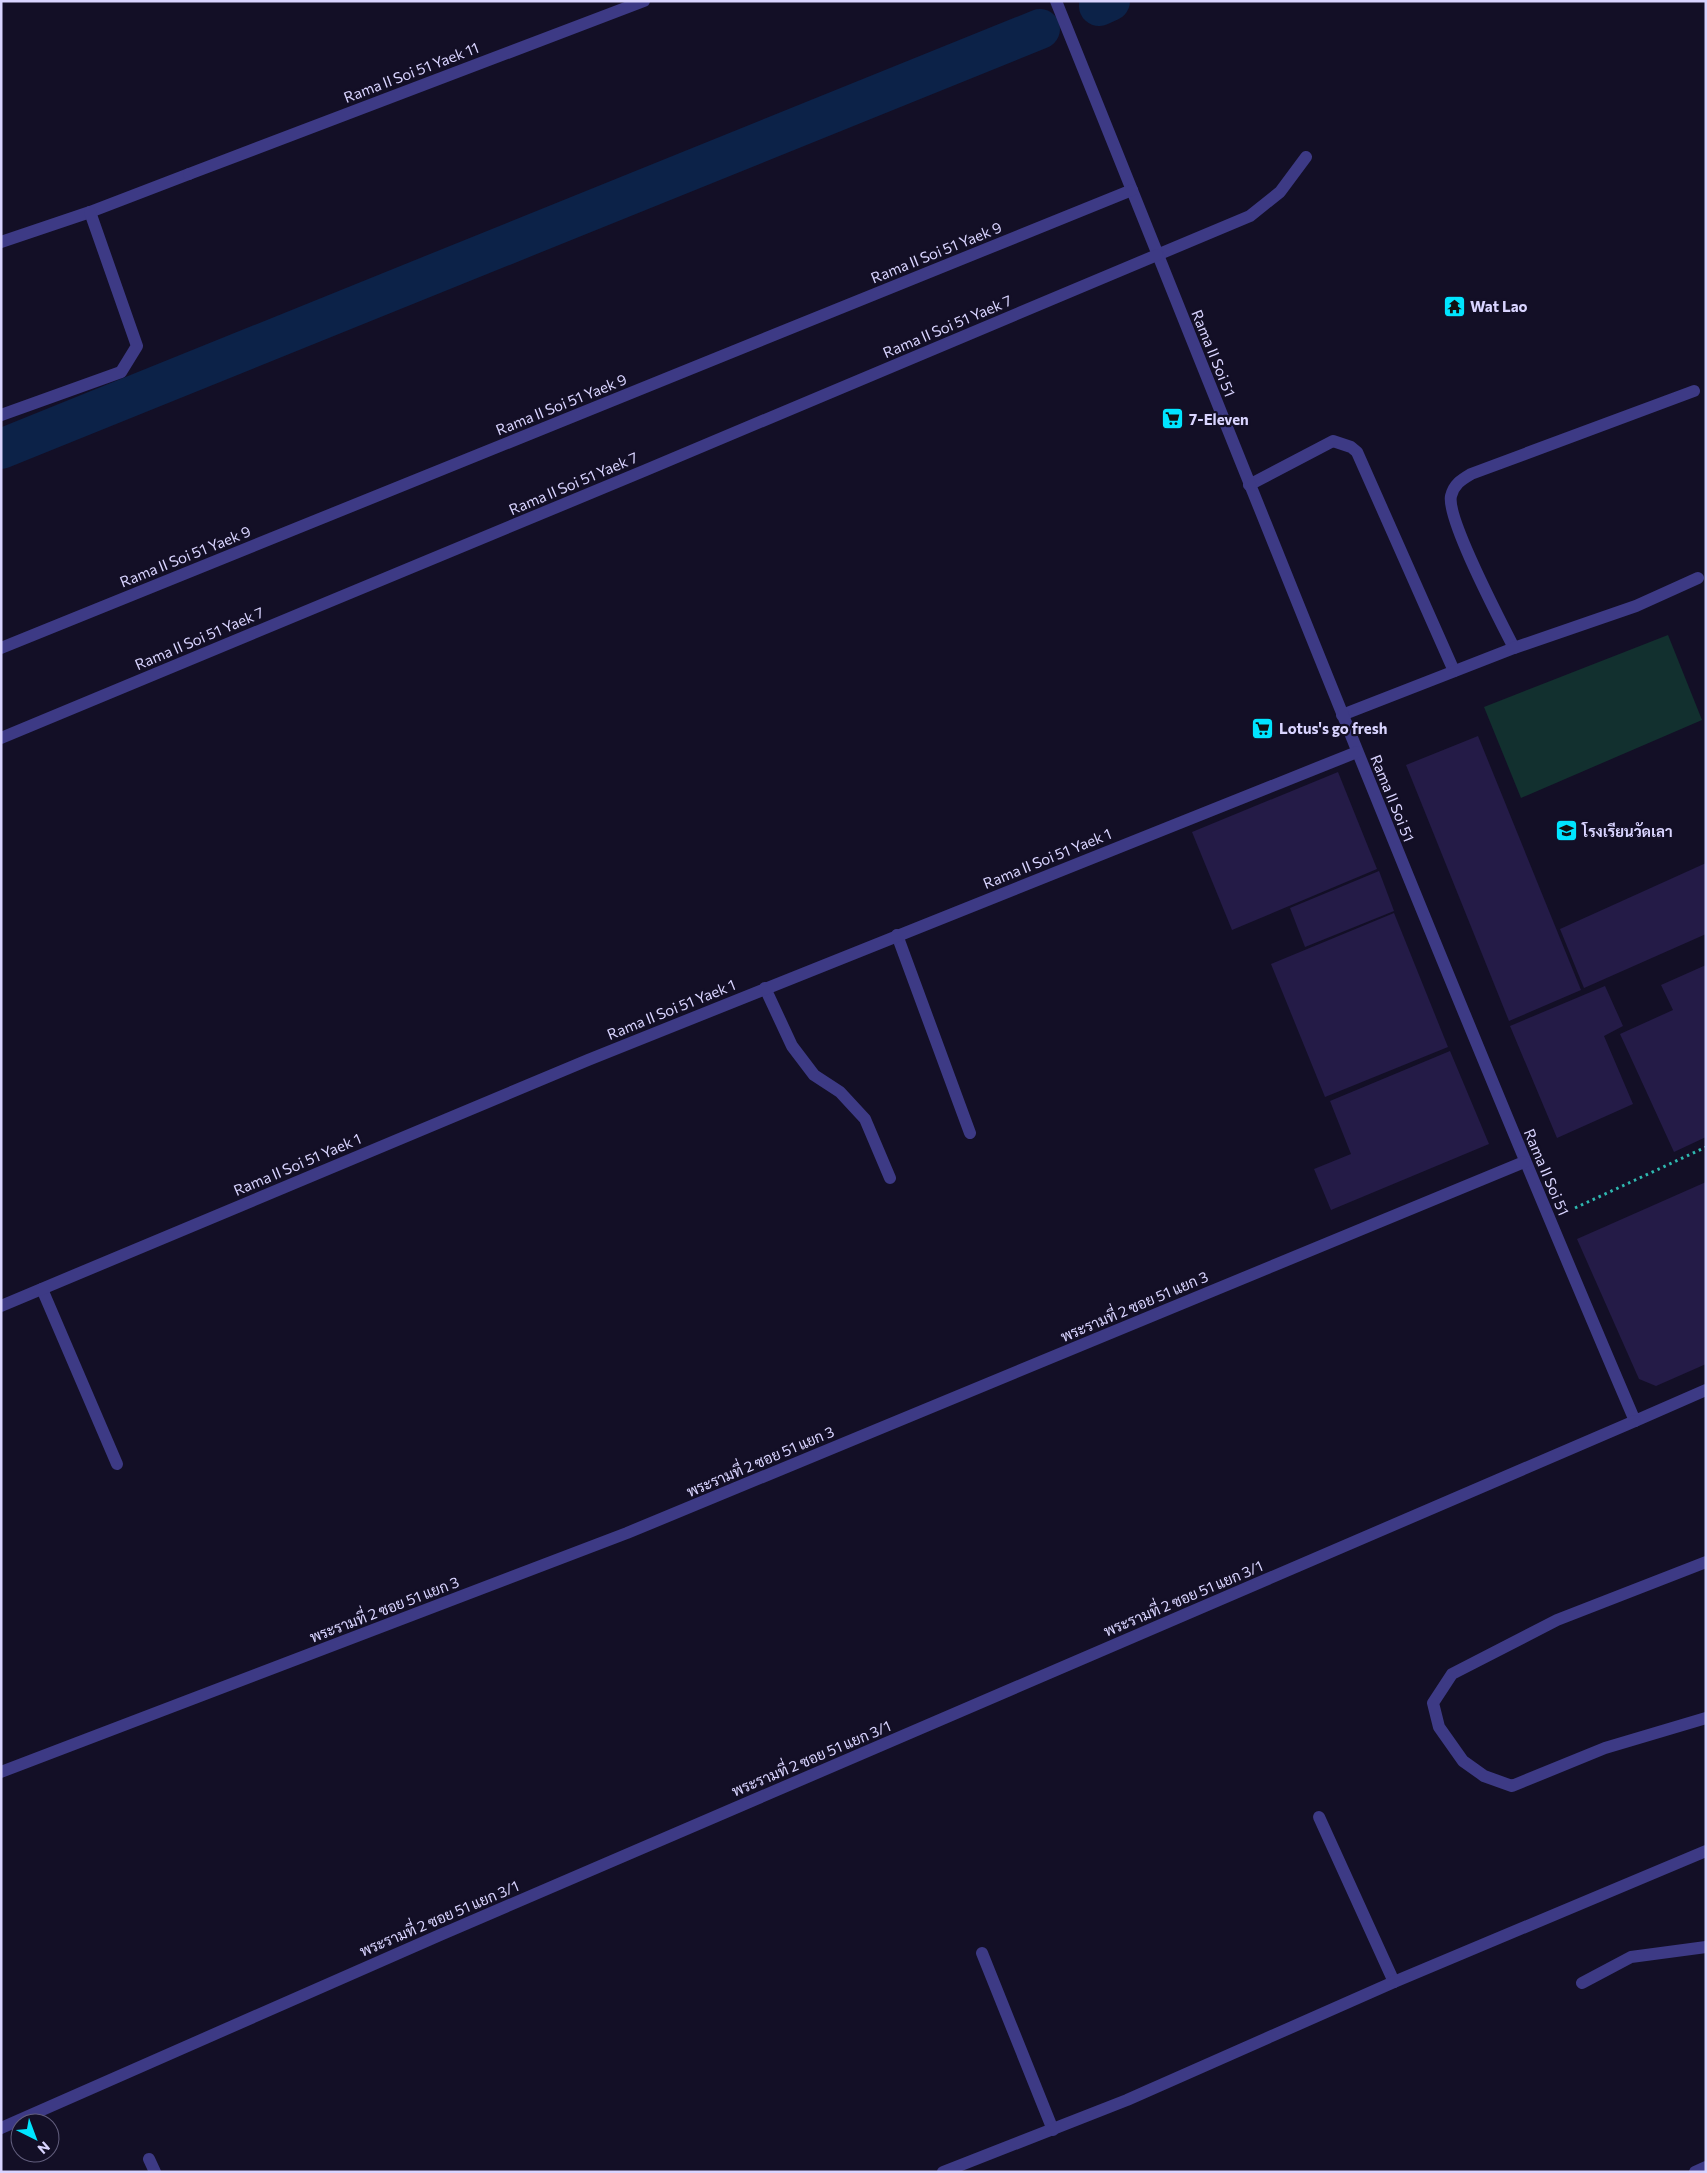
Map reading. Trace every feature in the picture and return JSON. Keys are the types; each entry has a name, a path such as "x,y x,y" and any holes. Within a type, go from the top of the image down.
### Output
{"street":[{"name":"Rama II Soi 51 Yaek 11","path":"1,242 90,212 644,1"},
{"name":"Rama II Soi 51","path":"1056,1 1249,485 1524,1162 1636,1421"},
{"name":"Rama II Soi 51 Yaek 7","path":"1,738 637,474 1250,216 1280,192 1306,157"},
{"name":"Rama II Soi 51 Yaek 9","path":"1,648 1132,190"},
{"path":"1,415 121,372 137,346 90,212"},
{"path":"1514,648 1458,530 1450,497 1456,483 1471,474 1694,391"},
{"path":"1249,485 1333,441 1351,447 1357,452 1454,671"},
{"path":"1342,715 1514,648 1636,606 1698,578"},
{"name":"Rama II Soi 51 Yaek 1","path":"1,1306 588,1060 1357,752"},
{"path":"897,936 970,1133"},
{"path":"765,988 792,1046 814,1075 840,1092 865,1119 890,1178"},
{"name":"พระรามที่ 2 ซอย 51 แยก 3","path":"1,1772 627,1533 1524,1162"},
{"path":"42,1289 118,1464"},
{"path":"1636,1421 1706,1390"},
{"name":"พระรามที่ 2 ซอย 51 แยก 3/1","path":"1,2128 450,1931 1636,1421"},
{"path":"1706,1562 1557,1620 1469,1665 1452,1674 1432,1703 1439,1727 1463,1760 1484,1776 1512,1786 1604,1748 1706,1718"},
{"path":"1319,1817 1394,1982"},
{"path":"943,2172 1127,2100 1394,1982 1706,1851"},
{"path":"1582,1983 1631,1957 1706,1947"},
{"path":"982,1953 1053,2130"},
{"path":"149,2159 154,2172"},
{"path":"1695,2172 1706,2167"}],"path":[{"path":"1549,1220 1706,1147"}],"green space":[{"path":"1668,635 1702,720 1521,798 1484,707"}],"building":[{"path":"1478,736 1581,990 1509,1021 1406,765"},
{"path":"1338,772 1377,869 1232,930 1192,832"},
{"path":"1706,863 1706,934 1584,988 1560,929"},
{"path":"1379,871 1394,911 1305,947 1290,908"},
{"path":"1394,913 1448,1047 1325,1097 1271,964"},
{"path":"1706,965 1706,1137 1674,1152 1620,1034 1673,1010 1661,985"},
{"path":"1605,986 1623,1026 1604,1036 1633,1104 1557,1138 1510,1026"},
{"path":"1450,1051 1489,1144 1331,1210 1314,1169 1351,1154 1330,1101"},
{"path":"1706,1182 1706,1364 1656,1386 1639,1379 1577,1239"}],"waterway":[{"path":"1099,6 1110,1"},
{"path":"1,449 1040,29"}],"place":[{"name":"Wat Lao","path":"1454,306"},
{"name":"7-Eleven","path":"1173,419"},
{"name":"Lotus's go fresh","path":"1263,728"},
{"name":"โรงเรียนวัดเลา","path":"1566,831"}]}
